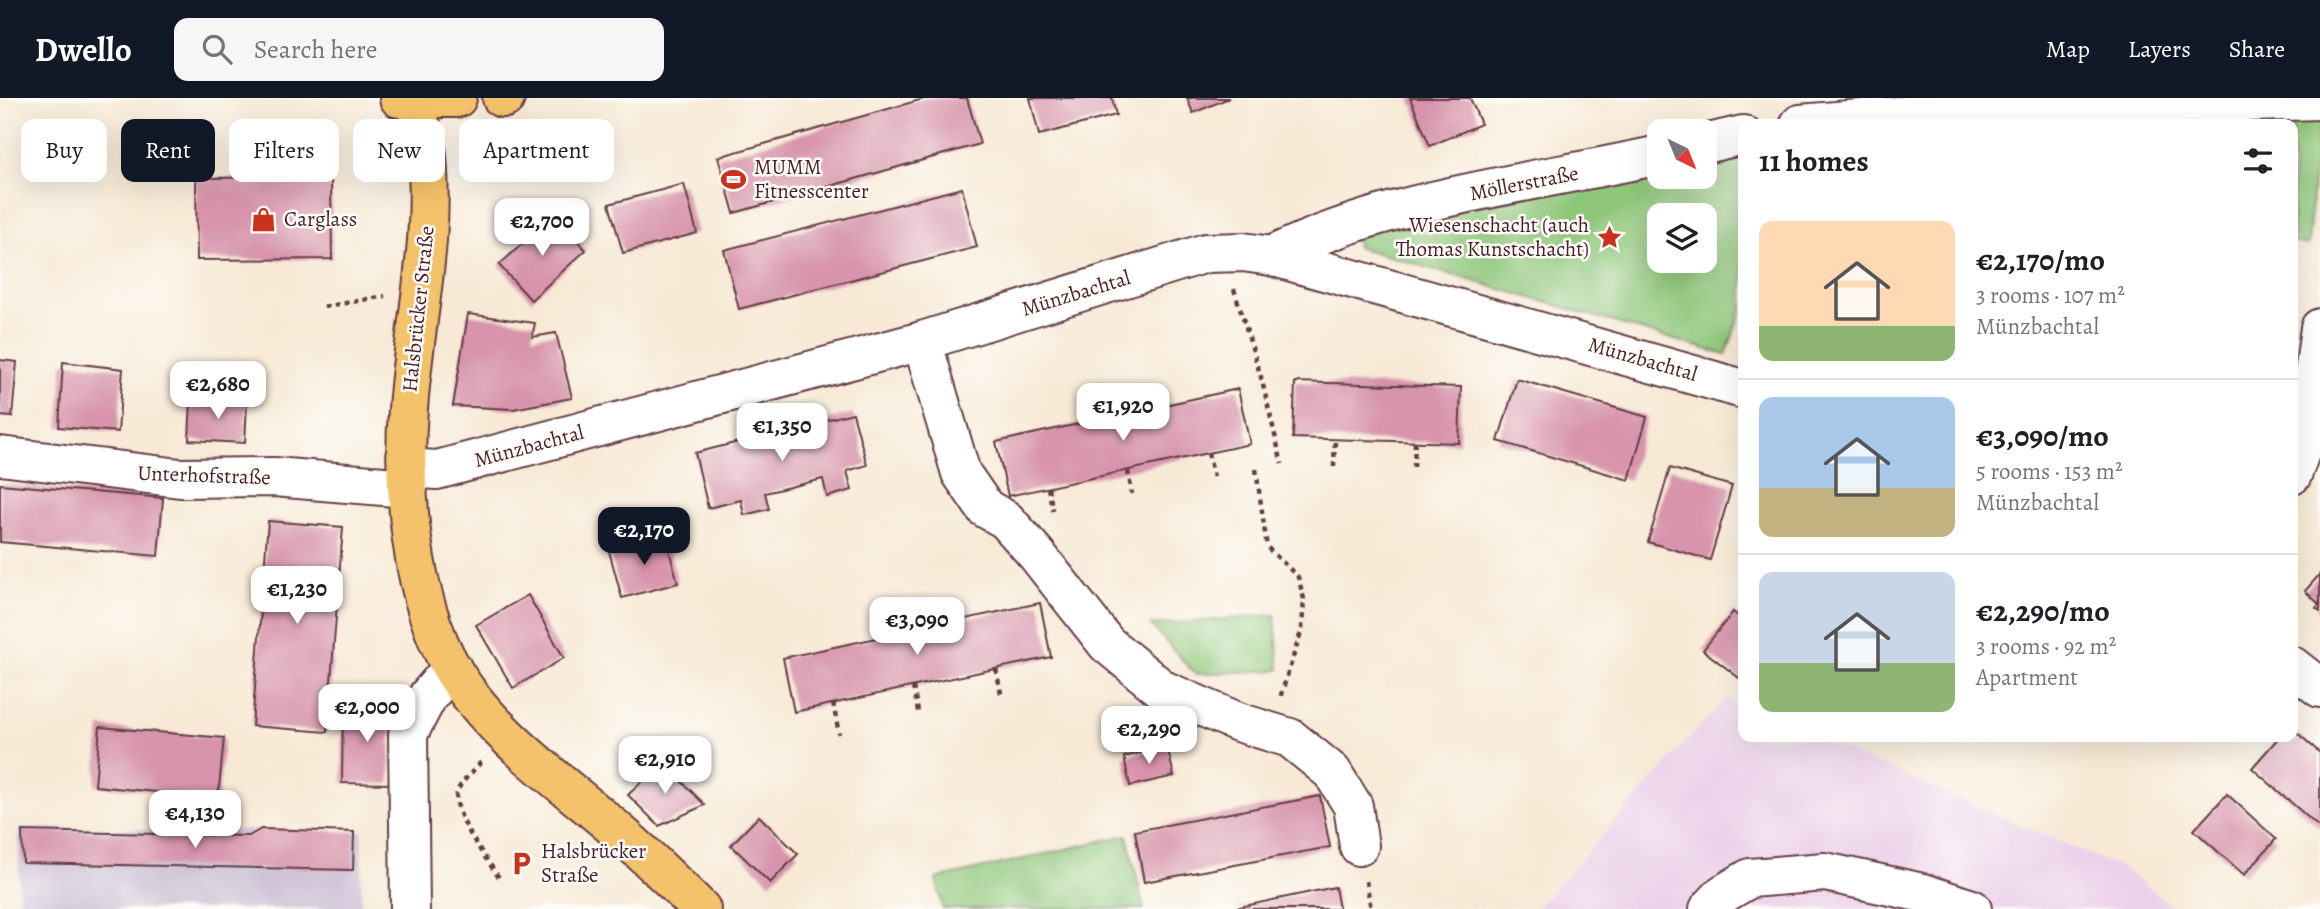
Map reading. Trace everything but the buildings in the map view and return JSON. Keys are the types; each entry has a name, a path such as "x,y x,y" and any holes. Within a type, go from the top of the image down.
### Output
{"main road":[{"path":"410,98 457,98"},
{"name":"Halsbrücker Straße","path":"410,98 427,153 428,184 424,278 408,410 408,478 417,570 432,625 452,668 503,734 624,835 701,909"}],"street":[{"path":"1861,119 1971,110 2320,100"},
{"path":"1717,141 1738,136"},
{"name":"Möllerstraße","path":"1271,256 1312,236 1403,207 1647,157"},
{"name":"Münzbachtal","path":"408,478 922,341 1206,253 1271,256 1688,371 1738,387"},
{"path":"2298,458 2306,436 2320,328"},
{"path":"922,341 961,473 985,508 1006,520 1107,644 1163,690 1238,722 1290,738 1332,772 1353,806 1359,846"},
{"name":"Unterhofstraße","path":"0,456 180,478 408,478"},
{"path":"410,909 408,734 428,695 452,668"},
{"path":"2298,671 2320,688"},
{"path":"1709,909 1723,894 1750,878 1825,872 1923,893 1972,909"}],"path":[{"path":"1223,253 1264,387 1282,464"},
{"path":"324,307 378,299 424,278"},
{"path":"1334,467 1335,439"},
{"path":"1414,467 1415,441"},
{"path":"1208,453 1214,477"},
{"path":"1256,469 1266,547 1298,578 1304,599 1302,629 1275,710 1279,734"},
{"path":"1128,471 1132,494"},
{"path":"1048,488 1053,510"},
{"path":"996,669 1002,698"},
{"path":"913,687 919,716"},
{"path":"833,703 839,734"},
{"path":"471,773 458,790 458,809 499,879"}],"shaded area":[{"path":"1725,699 1738,704 1738,742 1826,742 2124,869 2176,909 1536,909"},
{"path":"19,828 362,831 361,909 19,909"}],"green space":[{"path":"2319,113 2308,245 2298,243 2298,119 2170,119"},
{"path":"1738,151 1738,320 1726,355 1357,247 1355,231 1647,170 1647,189 1717,189 1717,155"},
{"path":"1275,615 1279,670 1195,674 1151,625"},
{"path":"1127,835 1144,909 943,909 936,879"}],"place":[{"name":"MUMM Fitnesscenter","path":"734,179"},
{"name":"Carglass","path":"264,219"},
{"name":"Wiesenschacht (auch Thomas Kunstschacht)","path":"1609,237"},
{"name":"Halsbrücker Straße","path":"521,863"}]}
